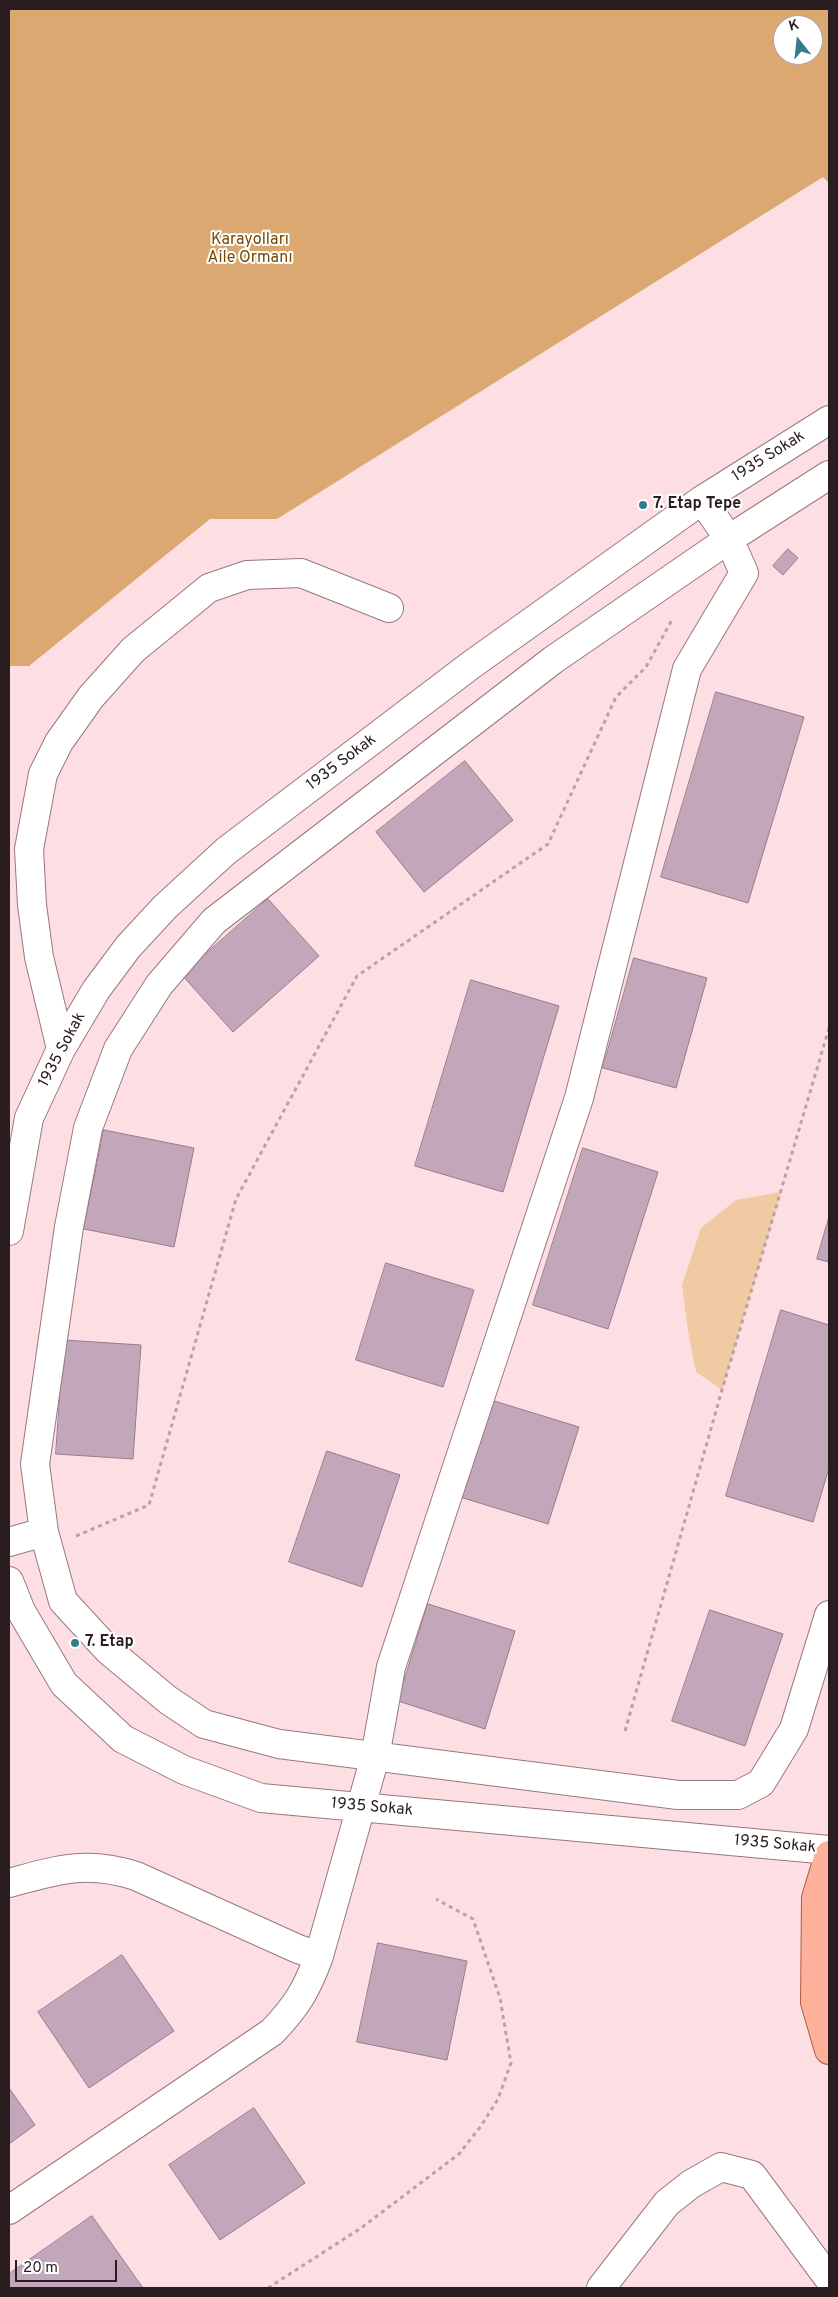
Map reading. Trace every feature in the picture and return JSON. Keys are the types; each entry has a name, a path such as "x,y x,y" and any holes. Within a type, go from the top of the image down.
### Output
{"main road":[{"path":"829,1855 816,1898 816,2002 829,2050"}],"street":[{"name":"1935 Sokak","path":"9,1231 29,1118 60,1049 96,990 128,947 165,908 226,851 471,665 702,500 829,420"},
{"path":"829,475 729,539 552,660 214,921 159,985 118,1049 88,1128 69,1227 35,1464 46,1540 63,1601 109,1650 168,1700 204,1724 279,1744 678,1795 738,1794 761,1783 794,1729 829,1615"},
{"path":"9,2210 272,2032 290,2014 308,1986 319,1956 375,1757 391,1667 579,1098 687,669 744,573 729,539 702,500"},
{"path":"60,1049 39,957 32,905 29,848 43,774 59,742 90,697 133,650 209,588 247,576 301,572 389,608"},
{"path":"9,1542 46,1540"},
{"name":"1935 Sokak","path":"9,1580 21,1611 64,1684 124,1739 184,1770 261,1798 829,1850"},
{"path":"9,1883 73,1868 94,1866 114,1869 136,1876 298,1949 319,1956"},
{"path":"601,2288 667,2203 691,2184 721,2167 752,2175 829,2278"}],"path":[{"path":"46,1540 149,1505 236,1199 357,976 548,844 616,698 646,667 676,612"},
{"path":"625,1731 722,1390 829,1028"},
{"path":"268,2288 361,2228 459,2154 498,2100 511,2063 500,1998 473,1919 436,1899"}],"shaded area":[{"path":"781,1192 722,1390 696,1372 682,1285 701,1228 736,1200"}],"green space":[{"name":"Karayolları Aile Ormanı","path":"9,9 829,9 829,183 823,177 277,519 210,519 29,666 9,666"}],"building":[{"path":"788,549 798,558 783,575 773,566"},
{"path":"716,692 804,717 748,903 661,877"},
{"path":"465,761 513,820 424,892 376,832"},
{"path":"268,899 319,956 233,1032 182,975"},
{"path":"634,958 707,978 676,1088 603,1068"},
{"path":"471,980 559,1006 503,1192 415,1166"},
{"path":"104,1130 194,1148 174,1247 84,1229"},
{"path":"583,1148 658,1172 608,1329 533,1305"},
{"path":"829,1217 829,1262 817,1259"},
{"path":"386,1263 474,1290 443,1387 356,1360"},
{"path":"781,1310 829,1325 829,1468 813,1522 726,1496"},
{"path":"64,1340 141,1345 133,1459 56,1454"},
{"path":"491,1400 579,1427 548,1524 460,1497"},
{"path":"327,1451 400,1475 362,1587 289,1562"},
{"path":"428,1604 515,1631 485,1729 398,1701"},
{"path":"710,1610 783,1634 745,1746 672,1721"},
{"path":"378,1943 467,1961 447,2060 357,2042"},
{"path":"122,1955 174,2031 89,2088 38,2012"},
{"path":"9,2088 35,2125 9,2144"},
{"path":"254,2108 305,2183 220,2240 169,2165"},
{"path":"92,2216 143,2288 9,2288 9,2274"}],"place":[{"name":"7. Etap Tepe","path":"643,505"},
{"name":"7. Etap","path":"75,1643"}]}
